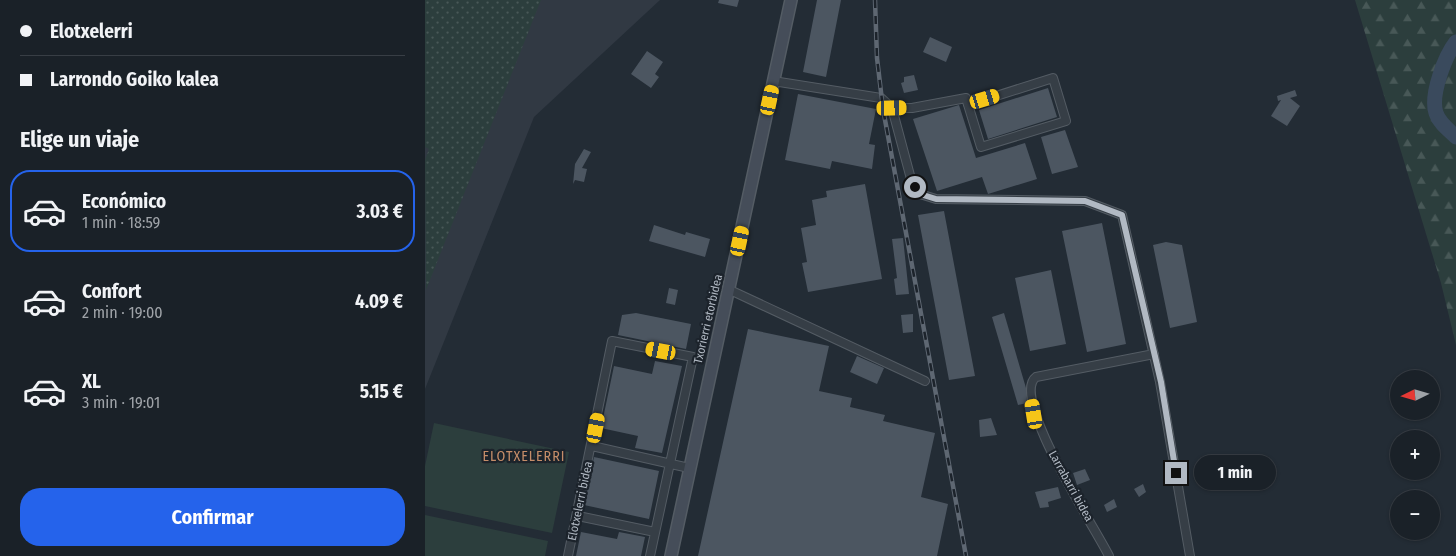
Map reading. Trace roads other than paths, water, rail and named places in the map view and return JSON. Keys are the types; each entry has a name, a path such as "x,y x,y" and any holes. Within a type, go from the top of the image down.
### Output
{"street":[{"name":"Txorierri etorbidea","path":"671,556 730,290 791,0"},
{"path":"892,108 912,108 966,98 968,105 981,147 1066,121 1053,78 968,105"},
{"path":"773,81 881,98 892,108 911,179 920,194 936,199 1085,201 1117,212 1124,220 1161,382 1190,556"},
{"path":"730,290 925,380"},
{"name":"Elotxelerri bidea","path":"568,556 578,516 612,341 693,357 669,464"},
{"name":"Larrabarri bidea","path":"1109,556 1062,471 1034,414 1030,386 1032,380 1036,377 1154,354"},
{"path":"592,446 689,468"},
{"path":"650,556 669,464"},
{"path":"578,516 655,532"}],"waterway":[{"path":"1456,42 1447,56 1435,96 1436,113 1439,120 1456,137"}],"railway":[{"path":"875,0 877,58 883,109 966,556"}],"district":[{"name":"ELOTXELERRI","path":"524,456"}]}
